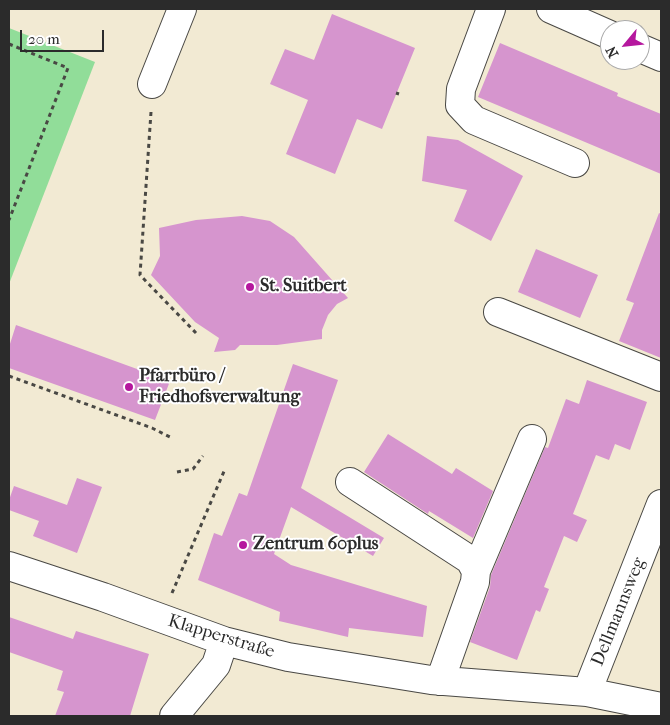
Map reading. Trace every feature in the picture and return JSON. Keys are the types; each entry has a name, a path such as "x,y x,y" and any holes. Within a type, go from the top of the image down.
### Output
{"street":[{"path":"152,84 182,9"},
{"path":"491,9 461,89 460,105 474,120 575,163"},
{"path":"551,9 600,30"},
{"path":"498,312 661,377"},
{"path":"440,681 474,582 476,571 532,439"},
{"path":"350,482 470,560 476,571"},
{"name":"Dellmannsweg","path":"587,692 661,504"},
{"name":"Klapperstraße","path":"9,566 224,641 288,657 440,681 587,692 661,707"},
{"path":"174,716 216,666 224,641"}],"path":[{"path":"9,44 68,68 9,220"},
{"path":"152,84 140,275 196,333"},
{"path":"9,376 152,428 170,437"},
{"path":"177,472 193,469 203,456"},
{"path":"162,619 225,469"}],"green space":[{"path":"9,28 95,62 9,284"}],"building":[{"path":"332,14 415,48 382,129 357,119 335,174 286,154 308,100 270,84 285,49 314,60"},
{"path":"500,43 618,93 617,96 661,114 661,174 478,97"},
{"path":"427,136 458,140 523,176 491,241 454,221 467,190 422,181"},
{"path":"659,213 661,214 661,358 619,341 634,303 626,300"},
{"name":"St. Suitbert","path":"242,216 270,221 294,237 348,298 337,304 328,315 322,330 322,339 277,345 240,345 235,350 214,352 219,338 195,322 151,275 160,256 159,228 196,220"},
{"path":"536,249 598,275 580,318 518,292"},
{"path":"16,325 170,381 155,420 9,368 9,347"},
{"path":"293,364 338,380 301,488 384,538 373,556 291,507 274,554 291,565 427,606 423,637 349,628 348,637 279,621 280,612 198,580 214,533 222,536 239,493 247,496"},
{"path":"587,380 647,402 630,450 615,444 609,460 596,455 573,514 587,520 577,542 564,536 544,587 549,589 540,612 536,610 517,660 470,642 490,587 491,575 545,447 548,448 566,399 579,404"},
{"path":"388,434 452,474 456,468 493,491 473,538 429,511 428,514 364,472"},
{"path":"77,478 102,487 77,553 33,536 39,521 9,510 9,500 14,486 67,505"},
{"path":"9,617 73,639 76,631 149,654 130,716 55,716 64,692 57,690 63,671 9,652"}],"place":[{"name":"St. Suitbert","path":"250,287"},
{"name":"Pfarrbüro / Friedhofsverwaltung","path":"129,387"},
{"name":"Zentrum 60plus","path":"243,545"}]}
